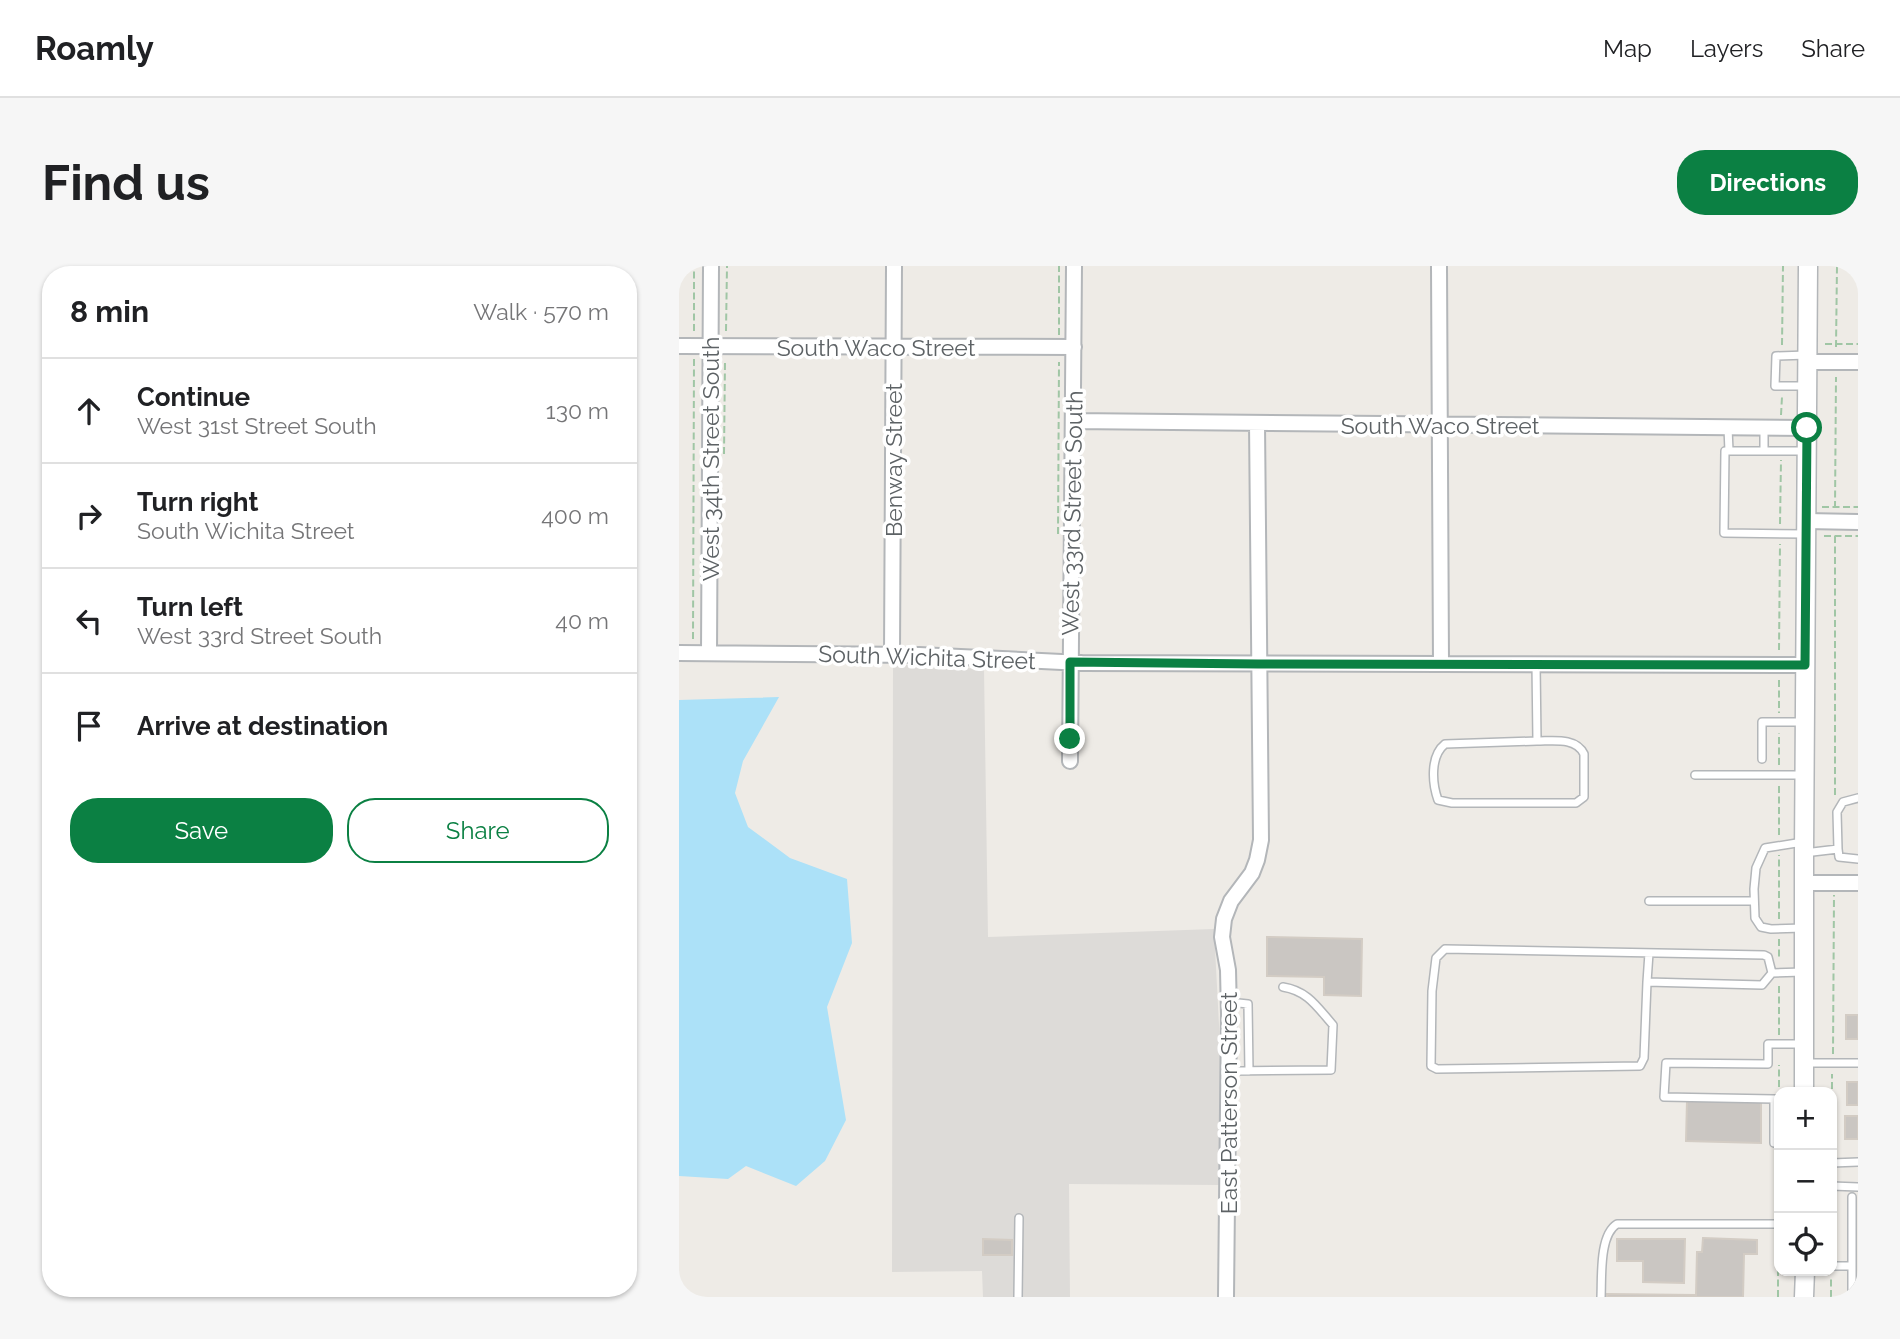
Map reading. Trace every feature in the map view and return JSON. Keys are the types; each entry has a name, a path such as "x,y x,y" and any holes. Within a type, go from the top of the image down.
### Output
{"street":[{"name":"West 34th Street South","path":"709,653 711,266"},
{"name":"Benway Street","path":"892,654 894,266"},
{"name":"West 33rd Street South","path":"1070,761 1073,421 1066,347 1074,266"},
{"path":"1439,266 1441,664"},
{"path":"1804,1087 1805,665 1812,530 1807,451 1808,266"},
{"name":"South Waco Street","path":"686,346 1066,347"},
{"path":"1807,358 1858,362"},
{"name":"South Waco Street","path":"1073,421 1807,428"},
{"path":"1257,423 1258,664"},
{"path":"1812,530 1835,522 1858,522"},
{"name":"South Wichita Street","path":"679,653 892,654 1070,662 1805,665"},
{"name":"East Patterson Street","path":"1226,1297 1229,1002 1228,970 1222,937 1226,910 1252,873 1260,845 1258,664"},
{"path":"1804,883 1858,883"},
{"path":"1804,1297 1805,1276"}],"lane":[{"path":"1807,358 1776,356 1776,386 1807,386"},
{"path":"1728,427 1729,451"},
{"path":"1764,427 1764,451"},
{"path":"1807,451 1725,451 1724,533 1812,530"},
{"path":"1537,664 1537,741"},
{"path":"1762,759 1762,722 1805,723"},
{"path":"1537,741 1567,742 1583,750 1585,790 1580,801 1452,803 1438,800 1434,777 1435,760 1437,750 1445,744 1537,741"},
{"path":"1695,775 1804,775"},
{"path":"1858,798 1843,802 1837,813 1839,857 1858,859"},
{"path":"1804,928 1761,927 1755,918 1756,868 1765,848 1838,849"},
{"path":"1649,901 1754,901"},
{"path":"1649,953 1644,1058 1640,1066 1437,1069 1431,1066 1432,991 1436,958 1445,949 1764,955 1768,957 1772,973"},
{"path":"1647,982 1762,985 1772,973 1804,972"},
{"path":"1228,1070 1331,1070 1333,1025 1316,1005 1298,990 1283,987"},
{"path":"1229,1002 1248,1004 1249,1071"},
{"path":"1774,1099 1664,1097 1666,1063 1768,1064 1768,1044 1804,1044"},
{"path":"1804,1063 1858,1063"},
{"path":"1837,1163 1858,1162"},
{"path":"1837,1186 1858,1187"},
{"path":"1852,1197 1852,1297"},
{"path":"1018,1297 1019,1217"},
{"path":"1601,1297 1605,1241 1611,1228 1617,1224 1774,1224"},
{"path":"1837,1268 1852,1266"}],"path":[{"path":"693,643 686,346 694,266"},
{"path":"1058,542 1066,347 1059,266"},
{"path":"1835,797 1837,266"},
{"path":"1825,344 1858,344"},
{"path":"1822,507 1835,522 1858,536"},
{"path":"1812,530 1835,522 1858,507"},
{"path":"1832,1150 1834,883"},
{"path":"1831,1276 1831,1297"}],"shaded area":[{"path":"893,664 984,669 988,937 1214,929 1220,1044 1220,1185 1069,1184 1070,1297 983,1297 982,1271 892,1272"}],"water":[{"path":"779,697 743,761 735,793 748,827 790,858 847,879 852,943 827,1007 846,1120 825,1161 796,1186 746,1166 728,1179 679,1176 679,700"}],"building":[{"path":"1267,937 1362,939 1361,996 1324,995 1324,977 1267,976"},
{"path":"1846,1015 1858,1015 1858,1039 1846,1039"},
{"path":"1847,1082 1858,1082 1858,1105 1847,1105"},
{"path":"1687,1101 1761,1102 1761,1143 1686,1141"},
{"path":"1845,1116 1858,1116 1858,1139 1845,1139"},
{"path":"1703,1238 1757,1240 1757,1254 1744,1254 1743,1297 1607,1297 1607,1294 1696,1295 1697,1252 1702,1252"},
{"path":"983,1239 1012,1240 1012,1255 983,1255"},
{"path":"1617,1239 1685,1239 1684,1283 1643,1282 1643,1261 1617,1261"}],"route":[{"path":"1070,739 1070,662 1805,665 1807,428"}]}
